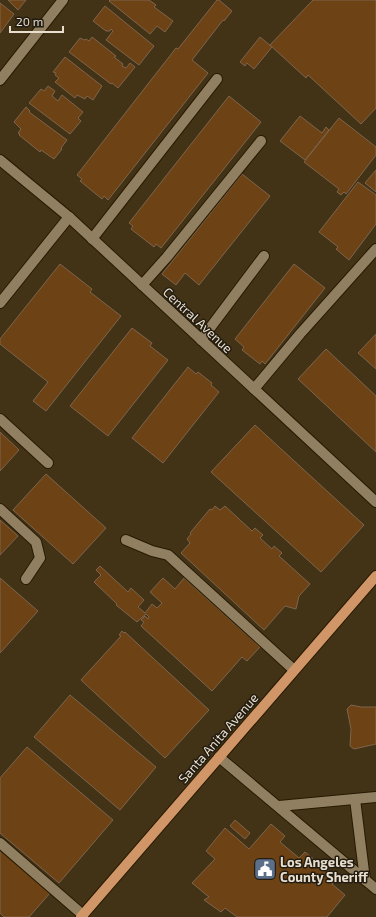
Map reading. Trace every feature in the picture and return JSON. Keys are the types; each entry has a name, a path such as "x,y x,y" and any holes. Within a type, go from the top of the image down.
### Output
{"main road":[{"name":"Santa Anita Avenue","path":"82,916 376,576"}],"street":[{"path":"0,80 63,0"},
{"path":"92,239 217,79"},
{"path":"142,285 167,258 261,141"},
{"name":"Central Avenue","path":"0,160 69,217 376,502"},
{"path":"0,303 69,217"},
{"path":"254,389 300,334 376,249"},
{"path":"201,340 264,256"},
{"path":"0,419 48,463"},
{"path":"0,509 36,542 40,558 26,579"},
{"path":"126,540 152,551 168,555 294,670"},
{"path":"219,757 376,889"},
{"path":"279,806 376,797"},
{"path":"355,799 365,880"},
{"path":"0,844 82,916"}],"building":[{"path":"8,0 26,0 18,10"},
{"path":"149,0 156,5 154,7 173,21 165,32 157,26 150,34 109,1"},
{"path":"217,0 232,11 224,21 223,20 192,60 208,73 108,200 104,196 102,199 80,181 82,179 77,175 176,48 178,49"},
{"path":"313,0 376,0 376,108 361,124 308,75 306,78 270,45"},
{"path":"0,3 14,14 0,33"},
{"path":"105,6 154,46 139,65 106,40 113,31 111,29 110,31 106,31 93,21"},
{"path":"92,37 116,56 114,57 123,64 122,66 126,68 130,63 135,67 118,88 69,52 80,38 89,41"},
{"path":"260,37 272,47 254,69 247,63 245,66 240,62"},
{"path":"65,57 102,86 93,100 87,96 85,99 77,95 75,98 55,82 59,78 55,75 56,73 53,72"},
{"path":"48,86 55,91 52,96 58,101 62,95 83,112 78,118 81,121 70,134 29,103 41,89 44,91"},
{"path":"229,96 261,122 161,248 156,244 154,247 131,229 133,226 129,223"},
{"path":"26,107 30,111 29,112 67,140 54,159 41,150 40,152 19,135 20,134 18,133 21,129 14,122"},
{"path":"300,116 322,133 326,127 329,130 305,160 280,141"},
{"path":"339,118 376,147 376,155 346,194 344,192 341,195 337,192 339,189 304,162"},
{"path":"376,170 376,192 365,183"},
{"path":"242,174 270,196 199,285 185,273 176,285 162,274"},
{"path":"358,182 376,195 376,224 349,260 336,249 338,247 319,232"},
{"path":"60,264 92,289 90,292 121,316 46,411 33,401 48,382 0,344 0,339"},
{"path":"294,264 325,288 265,364 262,361 260,364 242,350 244,347 235,339"},
{"path":"132,328 152,343 150,346 168,360 108,436 70,406"},
{"path":"376,334 376,369 358,353"},
{"path":"326,349 376,396 376,452 298,379"},
{"path":"188,367 196,374 198,372 212,383 211,385 219,392 163,463 132,438"},
{"path":"255,425 364,525 321,572 211,472"},
{"path":"0,432 19,450 0,471"},
{"path":"46,474 106,528 73,564 13,510"},
{"path":"215,506 220,510 225,506 252,531 255,528 263,535 260,538 272,549 274,546 282,553 279,556 310,584 299,596 296,609 285,606 264,630 181,553 190,543 187,539 191,534 190,533 210,509 212,510"},
{"path":"0,520 18,536 0,555"},
{"path":"100,566 128,592 131,588 144,600 138,607 145,613 152,604 157,608 162,603 150,592 163,578 175,589 184,578 260,647 247,661 242,657 212,691 141,626 144,622 141,620 145,616 148,619 149,617 146,614 137,622 116,605 117,604 94,582 101,575 96,570"},
{"path":"0,578 38,611 0,653"},
{"path":"122,631 124,633 125,632 209,710 165,758 81,680 121,636 119,635"},
{"path":"70,695 156,767 120,810 34,737"},
{"path":"351,705 376,707 376,744 354,749 350,746 351,729 347,709"},
{"path":"27,747 113,820 59,883 0,833 0,778"},
{"path":"235,820 250,833 245,839 230,826"},
{"name":"Los Angeles County Sheriff","path":"271,824 285,836 280,842 299,858 305,852 338,879 332,884 345,895 327,917 237,917 225,908 221,912 204,900 209,897 192,883 215,859 206,851 225,828 249,849"},
{"path":"0,850 50,893 29,917 4,917 0,913"}],"place":[{"name":"Los Angeles County Sheriff","path":"265,869"}]}
